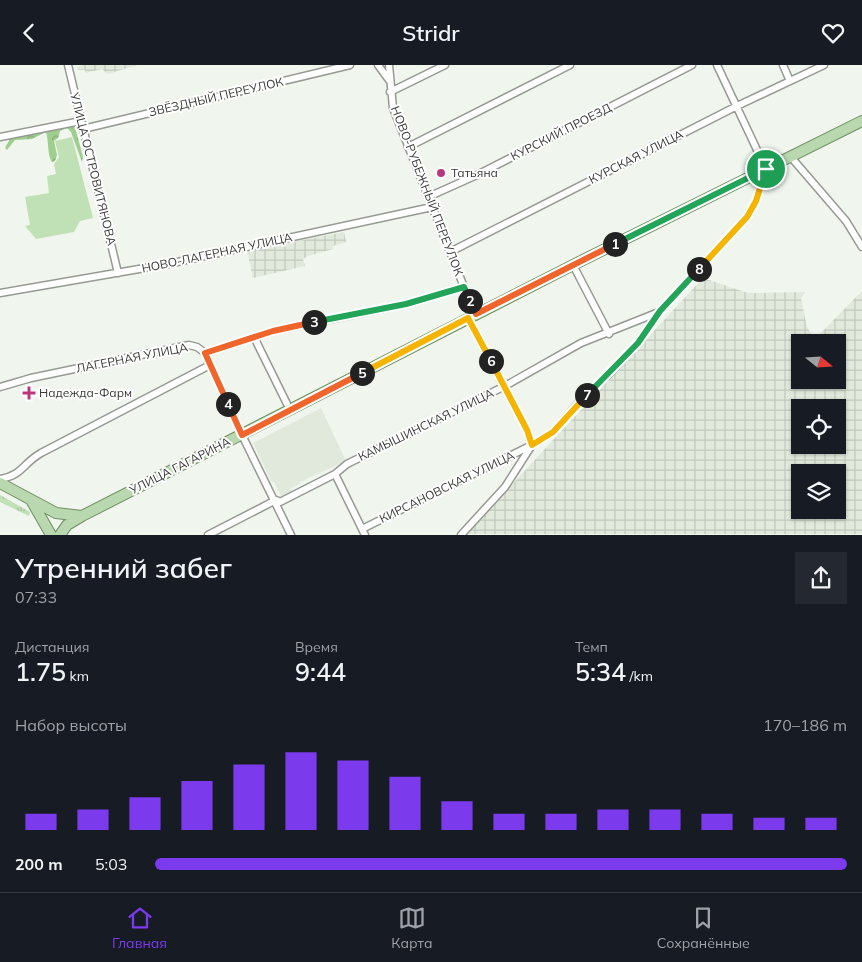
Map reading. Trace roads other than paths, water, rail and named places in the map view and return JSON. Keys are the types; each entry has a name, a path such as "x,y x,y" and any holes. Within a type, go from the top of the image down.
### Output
{"main road":[{"name":"УЛИЦА ГАГАРИНА","path":"60,535 67,525 82,516 472,316 862,121"},
{"path":"0,481 56,513 82,516"},
{"path":"30,499 50,535"}],"street":[{"name":"УЛИЦА ОСТРОВИТЯНОВА","path":"68,65 118,273"},
{"name":"ЗВЁЗДНЫЙ ПЕРЕУЛОК","path":"83,129 350,65"},
{"path":"378,65 389,80"},
{"name":"НОВО-РУБЕЖНЫЙ ПЕРЕУЛОК","path":"389,65 393,107 408,147 464,287 472,316 527,430 532,445"},
{"path":"390,91 444,65"},
{"path":"408,147 570,65"},
{"name":"КУРСКИЙ ПРОЕЗД","path":"428,197 477,175 692,65"},
{"path":"660,311 747,217 756,201 766,169 717,65"},
{"path":"782,65 790,81"},
{"name":"КУРСКАЯ УЛИЦА","path":"450,252 737,106 824,65"},
{"path":"0,137 81,121"},
{"path":"790,156 846,221 862,247"},
{"name":"НОВО-ЛАГЕРНАЯ УЛИЦА","path":"0,293 118,273 432,207"},
{"path":"573,265 609,334"},
{"name":"ЛАГЕРНАЯ УЛИЦА","path":"0,387 31,378 189,345 197,347 205,353 294,326 406,304 464,287"},
{"name":"КАМЫШИНСКАЯ УЛИЦА","path":"208,535 276,500 280,502 335,475 347,464 505,386 581,343 609,334 660,311"},
{"name":"КИРСАНОВСКАЯ УЛИЦА","path":"363,532 532,445 553,432 582,399 638,343 660,311"},
{"path":"254,337 290,410"},
{"path":"205,353 242,435 276,500 291,535"},
{"path":"0,481 15,476 32,458 41,453 210,365"},
{"path":"461,535 505,487 532,445"},
{"path":"335,475 363,532"}],"place":[{"name":"Татьяна","path":"441,173"},
{"name":"Надежда-Фарм","path":"29,393"}]}
